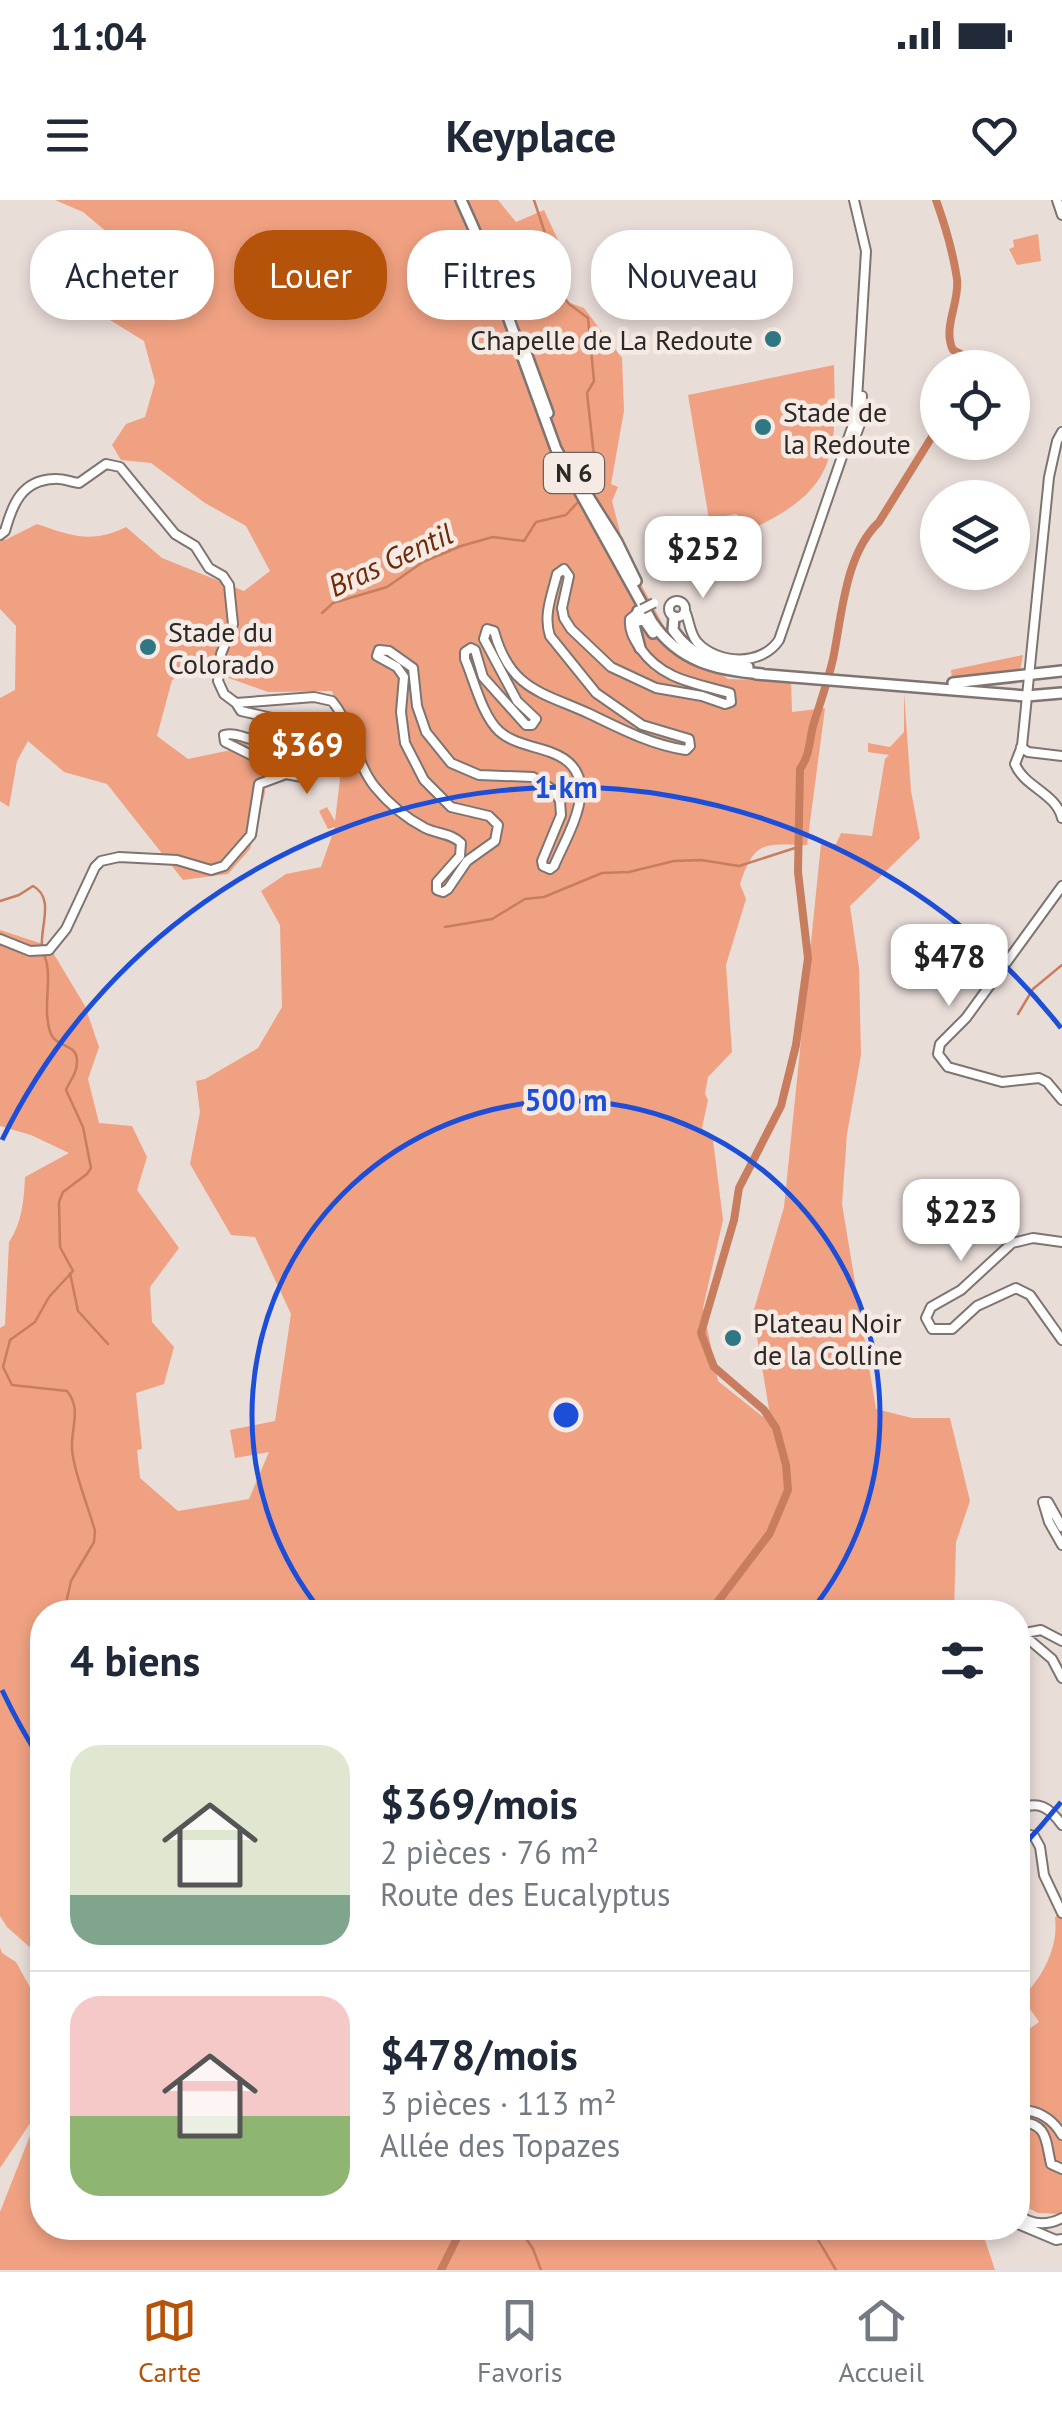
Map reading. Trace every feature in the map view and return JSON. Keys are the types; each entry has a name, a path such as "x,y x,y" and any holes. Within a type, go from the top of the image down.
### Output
{"main road":[{"name":"N 6","path":"464,200 493,260 566,458 617,542 656,621 671,640 700,661 762,672 1026,696 1062,693"},
{"path":"236,703 314,696 332,701 345,720 374,786 410,819 428,830 456,837 461,843 460,856 437,882 438,890 443,892 467,861 492,844 498,825 489,816 451,807 424,780 404,742 404,677 398,667 378,659 377,652 386,649 413,668 417,706 426,732 451,763 479,775 533,777 555,790 561,815 542,861 550,869 554,866 580,803 578,773 564,758 498,730 484,705 465,652 475,650 483,676 526,726 535,723 535,716 520,706 498,669 484,639 487,628 494,631 498,649 509,666 543,696 634,736 686,750 689,739 642,725 596,693 550,636 546,616 558,571 564,570 569,574 562,608 566,622 611,667 656,688 724,704 732,700 730,693 673,677 657,667 640,648 634,626 641,614 662,600 689,626 702,647 718,654 752,660 768,652 779,640 856,416 866,251 854,200"},
{"path":"1058,200 1062,215"},
{"path":"1062,432 1056,441 1050,482 1026,696 1024,748 1015,764 1020,775 1060,809 1062,818"},
{"path":"0,535 6,531 10,512 26,488 52,479 79,483 106,464 120,467 175,534 194,546 209,568 229,584 233,624 221,654 218,681 224,694 241,711 286,721 312,721 309,730 292,731 267,741 230,732 224,738 226,744 256,758 308,764 314,776 283,775 258,784 251,836 219,868 204,869 177,860 100,861 66,930 43,952 0,939"},
{"path":"1050,482 1062,479"},
{"path":"676,611 672,627 675,633 702,658 762,672"},
{"path":"641,614 670,651 693,665 722,672 762,672"},
{"name":"N 6","path":"944,686 1062,672"},
{"path":"1024,748 1055,750 1062,756"},
{"path":"1062,886 966,1018 940,1044 938,1054 948,1067 1002,1082 1039,1078 1062,1100"},
{"path":"1062,1242 1033,1238 1012,1243 962,1290 931,1307 926,1318 932,1329 952,1329 976,1306 1016,1288 1030,1295 1062,1340"},
{"path":"1062,1527 1048,1502 1043,1502 1062,1545"},
{"path":"1030,1632 1041,1630 1062,1642"},
{"path":"1030,1641 1052,1659 1062,1678"},
{"path":"1030,1804 1044,1806 1062,1825"},
{"path":"1030,1835 1038,1841 1044,1875 1062,1913"},
{"path":"1030,2112 1055,2125 1062,2135"},
{"path":"1030,2122 1040,2127 1051,2164 1062,2169"},
{"path":"1030,2221 1052,2223 1062,2218"},
{"path":"1030,2229 1062,2239"}],"shaded area":[{"path":"55,200 498,200 516,222 544,210 553,230 407,230 407,320 571,320 571,303 584,308 622,358 624,411 611,484 618,487 612,501 627,559 670,637 728,679 791,681 792,712 825,708 807,845 770,845 756,852 740,884 746,899 726,965 732,1052 708,1077 702,1128 713,1140 723,1220 703,1308 718,1381 763,1417 769,1409 753,1313 784,1207 821,844 836,844 841,833 872,836 885,759 889,755 868,752 868,743 890,747 904,732 904,692 911,791 920,838 850,906 859,968 861,1055 847,1134 842,1204 876,1409 912,1418 950,1418 970,1501 956,1542 954,1600 30,1600 30,1947 0,1916 0,1328 5,1325 9,1242 20,1219 25,1177 69,1153 0,1126 0,930 49,946 85,1006 99,1047 88,1079 99,1123 132,1126 147,1157 137,1190 179,1248 150,1287 152,1322 174,1347 164,1384 136,1393 142,1449 137,1450 140,1478 178,1511 249,1499 269,1452 235,1458 230,1430 275,1421 291,1314 255,1237 231,1235 190,1164 200,1112 196,1081 258,1048 282,1007 280,925 261,891 286,874 321,867 335,827 328,829 319,811 327,807 335,821 345,736 332,691 268,692 195,666 172,680 157,736 188,759 236,749 228,736 244,740 251,752 266,755 265,793 250,849 228,874 183,880 107,784 64,772 28,741 17,761 9,807 0,801 0,698 15,690 16,626 0,609 0,538 5,540 37,524 92,537 126,527 162,558 244,591 270,571 246,526 205,503 151,463 121,460 112,445 126,424 145,417 155,382 144,341 110,320 214,320 214,230 104,230 83,212"},
{"path":"1038,234 1041,261 1017,265 1009,249 1014,247 1013,240"},
{"name":"Stade de la Redoute","path":"834,365 832,443 818,480 804,497 756,527 736,514 709,519 688,395"},
{"path":"1023,655 1020,671 952,679 951,670"},
{"path":"1062,1906 1062,2214 1030,2209 1030,2028 1039,2022 1030,2009 1030,1988 1048,1961 1055,1918"},
{"path":"0,1947 2,1953 16,1962 30,1987 30,2123 0,2168"},
{"path":"30,2136 30,2240 985,2240 995,2270 0,2270 0,2212"}],"waterway":[{"name":"Bras Gentil","path":"534,200 552,254 554,284 569,304 588,318 594,381 587,393 597,483 592,493"},
{"path":"936,200 957,279 949,333 953,350"},
{"path":"719,1600 770,1533 788,1490 776,1428 764,1410 714,1367 701,1333 734,1220 739,1188 781,1106 796,1045 808,958 798,872 800,769 831,667 852,568 868,535 920,456"},
{"name":"Bras Gentil","path":"322,613 333,603 387,587 423,562 461,546 493,537 524,541 536,522 566,515 578,502"},
{"path":"445,927 492,919 525,899 544,897 602,873 629,872 674,861 701,860 739,866 798,847"},
{"path":"0,901 33,886 40,891 45,905 42,947"},
{"path":"44,955 48,1024 54,1038 76,1055 76,1070 66,1090 83,1127 91,1168 63,1192 59,1202 60,1247 73,1271 49,1297 35,1322 10,1340 3,1367 12,1385 67,1391 74,1404 72,1453 95,1531 94,1542 71,1581 67,1600"},
{"path":"1018,1014 1033,989 1062,965"},
{"path":"70,1273 78,1311 108,1344"},
{"path":"441,2270 456,2240"},
{"path":"527,2240 541,2270"},
{"path":"818,2240 836,2270"}],"place":[{"name":"Chapelle de La Redoute","path":"773,339"},
{"name":"Stade de la Redoute","path":"763,427"},
{"name":"Stade du Colorado","path":"148,647"},
{"name":"Plateau Noir de la Colline","path":"733,1338"}]}
